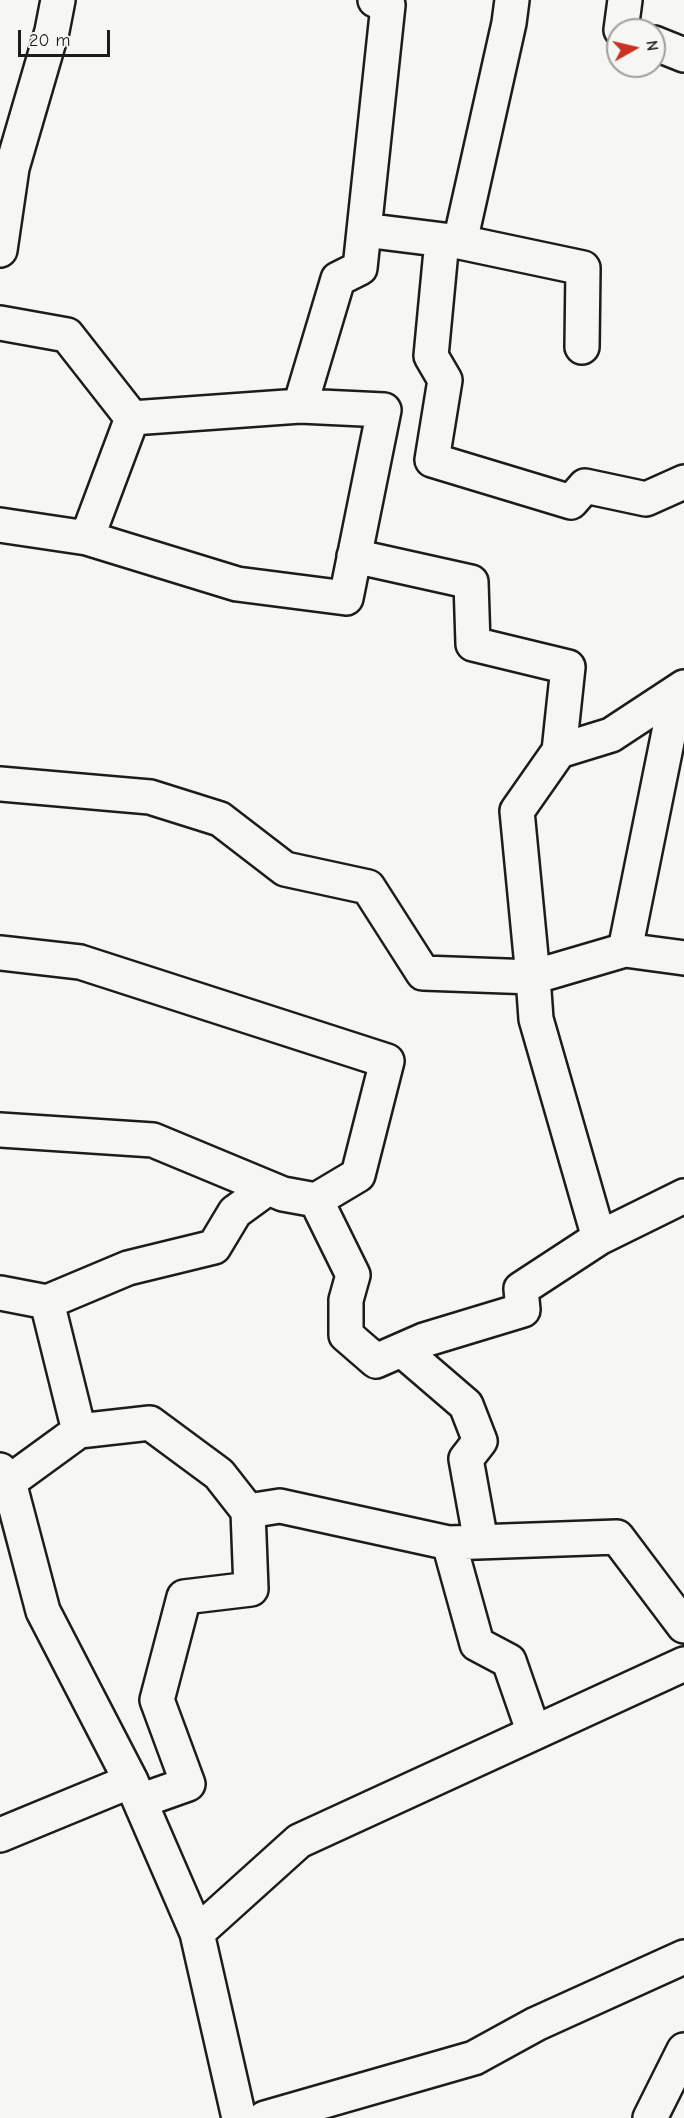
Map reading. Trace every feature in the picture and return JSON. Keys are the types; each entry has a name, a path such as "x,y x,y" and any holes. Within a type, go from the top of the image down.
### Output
{"street":[{"path":"0,250 12,168 58,0"},
{"path":"300,406 338,279 360,268 388,5 375,0"},
{"path":"512,0 509,23 451,241 431,356 445,380 432,460 571,502 585,486 646,499 684,482"},
{"path":"623,18 625,0"},
{"path":"666,48 684,55"},
{"path":"364,230 451,241 583,268 582,347"},
{"path":"0,323 67,335 132,418"},
{"path":"0,525 87,538 237,584 346,598 384,410 300,406 132,418"},
{"path":"87,538 132,418"},
{"path":"354,556 471,582 473,644 568,667 559,751 517,811 536,1019 599,1238"},
{"path":"559,751 612,735 684,688"},
{"path":"625,950 674,707 684,688"},
{"path":"0,784 150,797 220,819 285,869 368,887 423,973 533,976 625,950 684,958"},
{"path":"0,953 80,962 387,1061 358,1175 316,1200 283,1194 153,1140 0,1130"},
{"path":"0,1293 47,1302 128,1268 214,1247 235,1212 268,1188"},
{"path":"316,1200 353,1275 346,1300 346,1335 376,1361 402,1350 524,1310 520,1289 599,1238 684,1196"},
{"path":"47,1302 79,1431"},
{"path":"402,1350 466,1405 480,1441 466,1459 465,1543 477,1644 509,1661 534,1733"},
{"path":"0,1835 135,1791 188,1784 157,1700 184,1597 251,1589 248,1511 219,1474 150,1422 79,1431 4,1476 43,1611 135,1791 197,1933 239,2118"},
{"path":"248,1511 280,1506 465,1543 617,1538 684,1626"},
{"path":"197,1933 299,1840 684,1664"},
{"path":"265,2118 474,2058 536,2025 684,1957"},
{"path":"650,2118 684,2050"}]}
